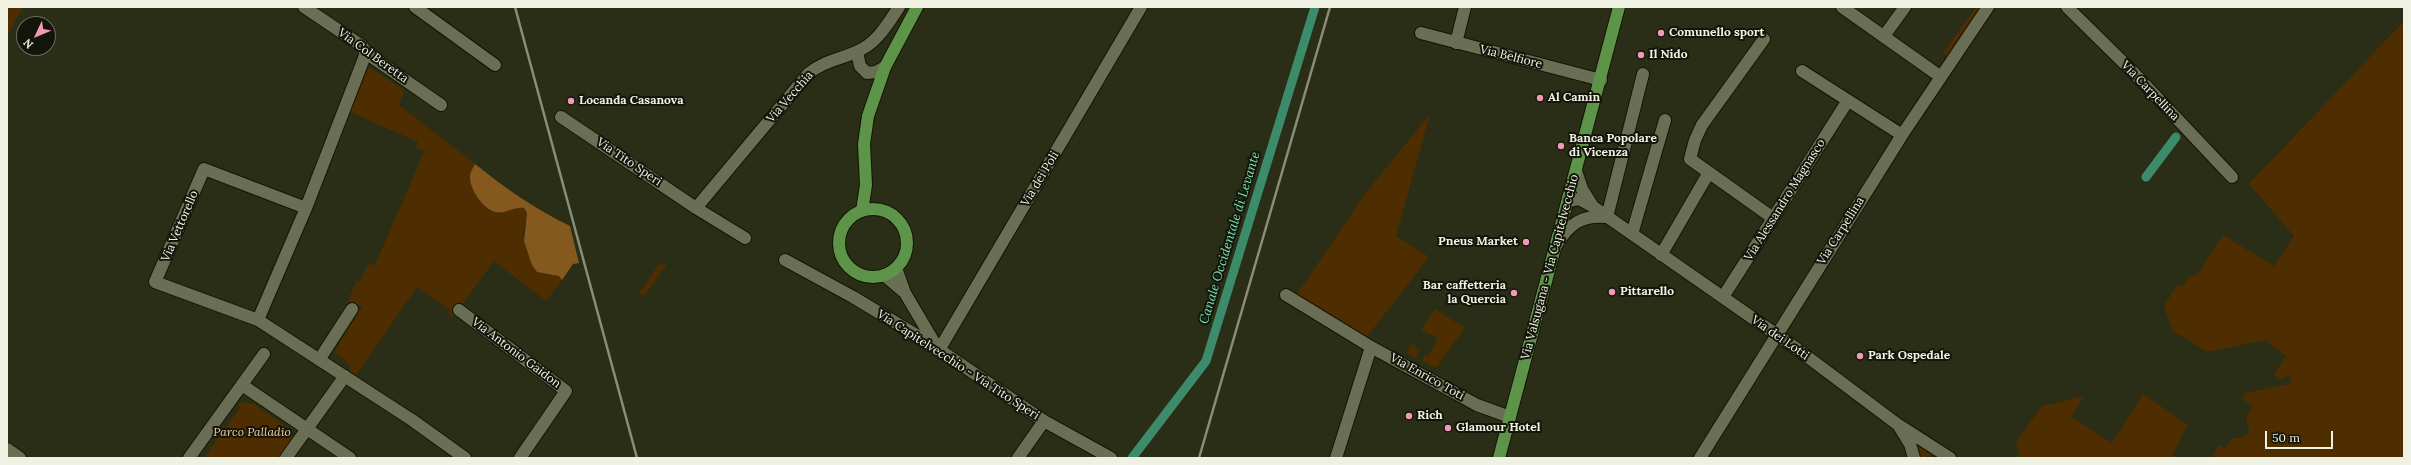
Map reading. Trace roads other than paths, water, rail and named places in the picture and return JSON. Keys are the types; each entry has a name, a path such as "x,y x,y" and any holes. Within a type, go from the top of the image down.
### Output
{"main road":[{"path":"862,211 866,185 864,144 868,116 885,67 916,7"},
{"name":"Via Valsugana - Via Capitelvecchio","path":"1499,458 1619,7"},
{"path":"866,185 876,210"},
{"path":"876,210 894,217 905,232 906,251 896,268 884,275 873,277 859,274 849,266 841,254 839,245 843,228 848,220 862,211 876,210"}],"street":[{"name":"Via Col Beretta","path":"304,7 362,46 366,53 441,105"},
{"path":"415,7 495,65"},
{"name":"Via Vecchia","path":"696,208 808,74 825,63 863,49 878,36 899,7"},
{"name":"Via dei Poli","path":"939,350 1141,7"},
{"path":"1456,43 1466,7"},
{"path":"1842,7 1941,77"},
{"path":"1884,36 1905,7"},
{"name":"Via Carpellina","path":"1700,458 1776,334 1902,135 1988,7"},
{"name":"Via Carpellina","path":"2067,7 2134,73 2232,177"},
{"name":"Via Belfiore","path":"1421,33 1600,80"},
{"path":"1764,39 1702,125 1694,140 1690,159 1708,174 1773,218"},
{"path":"857,52 860,66 867,73 875,95"},
{"path":"258,320 306,208 366,53"},
{"path":"867,73 876,72 885,67"},
{"path":"1802,71 1847,102 1902,135"},
{"path":"1555,247 1570,226 1581,219 1598,213 1643,74"},
{"name":"Via Alessandro Magnasco","path":"1723,298 1847,102"},
{"name":"Via Tito Speri","path":"561,117 696,208"},
{"path":"1632,234 1665,120"},
{"name":"Via Vettorello","path":"306,208 204,169 156,282 258,320 345,376 465,458"},
{"name":"Via dei Lotti","path":"1576,171 1582,189 1598,213"},
{"path":"1661,255 1708,174"},
{"name":"Via dei Lotti","path":"1568,201 1579,199 1598,213 1632,234 1776,334 1897,424 1949,457"},
{"path":"696,208 745,238"},
{"name":"Via Capitelvecchio - Via Tito Speri","path":"785,260 853,297 939,350 1044,421 1111,458"},
{"path":"896,268 905,293 939,350"},
{"path":"884,275 905,293"},
{"name":"Via Enrico Toti","path":"1286,295 1371,346 1482,407 1510,417"},
{"path":"320,360 352,309"},
{"name":"Via Antonio Gaidon","path":"459,310 566,391 520,458"},
{"path":"1336,458 1371,346"},
{"path":"188,458 264,354"},
{"path":"286,458 345,376"},
{"path":"242,385 350,458"},
{"path":"1018,458 1044,421"},
{"name":"Via dei Lotti","path":"1897,424 1910,444 1914,458"},
{"path":"7,449 20,458"},
{"name":"Via dei Lotti","path":"1931,458 1949,457"}],"waterway":[{"name":"Canale Occidentale di Levante","path":"1132,458 1206,361 1315,7"},
{"path":"2146,177 2176,137"}],"railway":[{"path":"515,7 637,458"},
{"path":"1199,458 1330,7"}],"place":[{"name":"Comunello sport","path":"1661,33"},
{"name":"Il Nido","path":"1641,55"},
{"name":"Al Camin","path":"1540,98"},
{"name":"Locanda Casanova","path":"571,101"},
{"name":"Banca Popolare di Vicenza","path":"1561,146"},
{"name":"Pneus Market","path":"1526,242"},
{"name":"Pittarello","path":"1612,292"},
{"name":"Bar caffetteria la Quercia","path":"1514,293"},
{"name":"Park Ospedale","path":"1860,356"},
{"name":"Rich","path":"1409,416"},
{"name":"Glamour Hotel","path":"1448,428"}],"park label":[{"name":"Parco Palladio","path":"252,433"}]}
